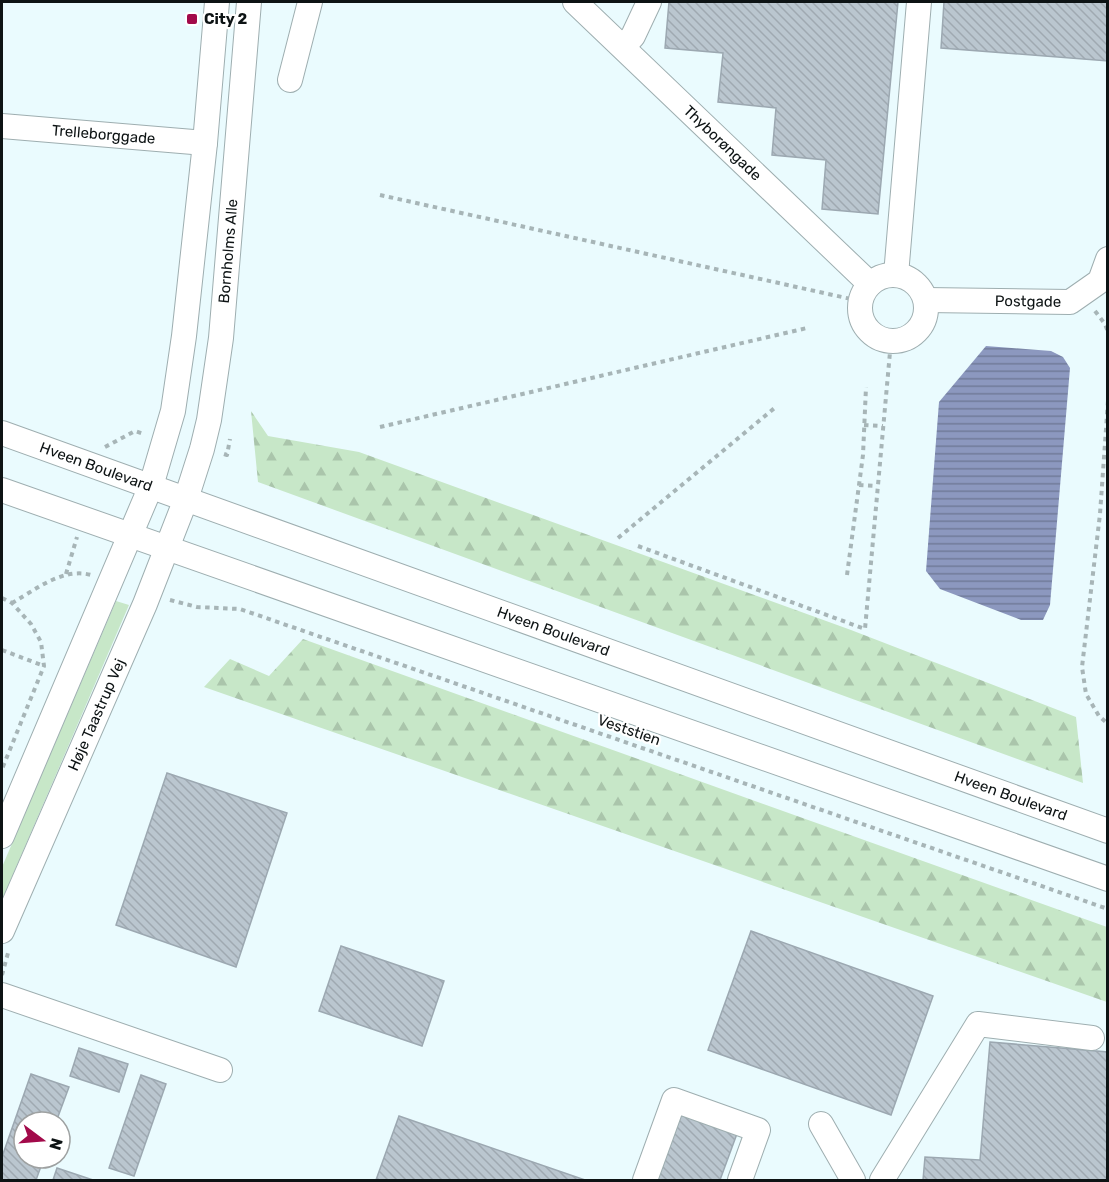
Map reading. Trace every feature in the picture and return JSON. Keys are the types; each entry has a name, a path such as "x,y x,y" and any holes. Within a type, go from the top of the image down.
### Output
{"street":[{"path":"2,836 151,486 173,411 184,336 205,143 217,2"},
{"name":"Bornholms Alle","path":"186,499 209,420 221,338 249,2"},
{"path":"290,80 310,2"},
{"name":"Thyborøngade","path":"575,2 623,47 865,292"},
{"path":"623,47 633,36 650,2"},
{"path":"896,275 919,2"},
{"name":"Trelleborggade","path":"2,126 205,143"},
{"name":"Postgade","path":"926,300 1070,302 1100,281 1107,259"},
{"path":"896,275 915,282 926,300 926,310 919,329 911,336 891,341 877,337 868,330 861,317 865,292 882,276 896,275"},
{"name":"Hveen Boulevard","path":"2,433 1107,831"},
{"path":"2,490 1107,879"},
{"name":"Høje Taastrup Vej","path":"2,931 130,639 186,499"},
{"path":"2,995 220,1070"},
{"path":"882,1180 978,1024 1092,1038"},
{"path":"645,1180 674,1100 758,1130 740,1180"},
{"path":"821,1124 852,1180"}],"path":[{"path":"380,195 865,292"},
{"path":"380,427 807,328"},
{"path":"638,546 865,628 891,341"},
{"path":"847,575 859,485 866,387"},
{"path":"1107,401 1100,514 1082,667 1086,694 1099,716 1107,724"},
{"path":"618,538 777,406"},
{"path":"864,425 883,426"},
{"path":"99,467 106,446 135,431"},
{"path":"859,485 877,486"},
{"path":"12,603 66,574"},
{"path":"2,598 12,603 32,624 41,642 44,666 2,769"},
{"name":"Veststien","path":"169,600 197,607 240,609 1107,909"},
{"path":"2,650 44,666"}],"green space":[{"path":"251,411 268,436 359,452 851,630 1076,717 1083,783 258,482"},
{"path":"116,601 129,605 2,900 2,867"},
{"path":"303,639 1107,927 1107,1002 204,687 230,659 269,676"}],"water":[{"path":"986,346 1051,351 1063,357 1070,368 1050,605 1043,620 1021,620 940,589 926,571 939,402"}],"building":[{"path":"669,2 898,2 878,214 822,209 826,160 772,155 776,108 718,102 723,53 665,48"},
{"path":"944,2 1108,2 1108,61 941,48"},
{"path":"167,773 287,813 236,967 116,925"},
{"path":"751,931 933,996 891,1115 708,1050"},
{"path":"341,946 444,981 422,1046 319,1011"},
{"path":"990,1042 1108,1052 1108,1180 923,1180 925,1157 980,1160"},
{"path":"79,1048 128,1064 119,1092 70,1076"},
{"path":"31,1074 69,1087 60,1110 18,1110"},
{"path":"141,1075 166,1084 134,1176 109,1168"},
{"path":"681,1111 738,1131 720,1180 657,1180"},
{"path":"399,1116 585,1180 376,1180"},
{"path":"12,1128 12,1170 40,1170 36,1180 2,1180 2,1157"},
{"path":"56,1170 63,1170 93,1180 53,1180"}],"place":[{"name":"City 2","path":"192,19"}]}
